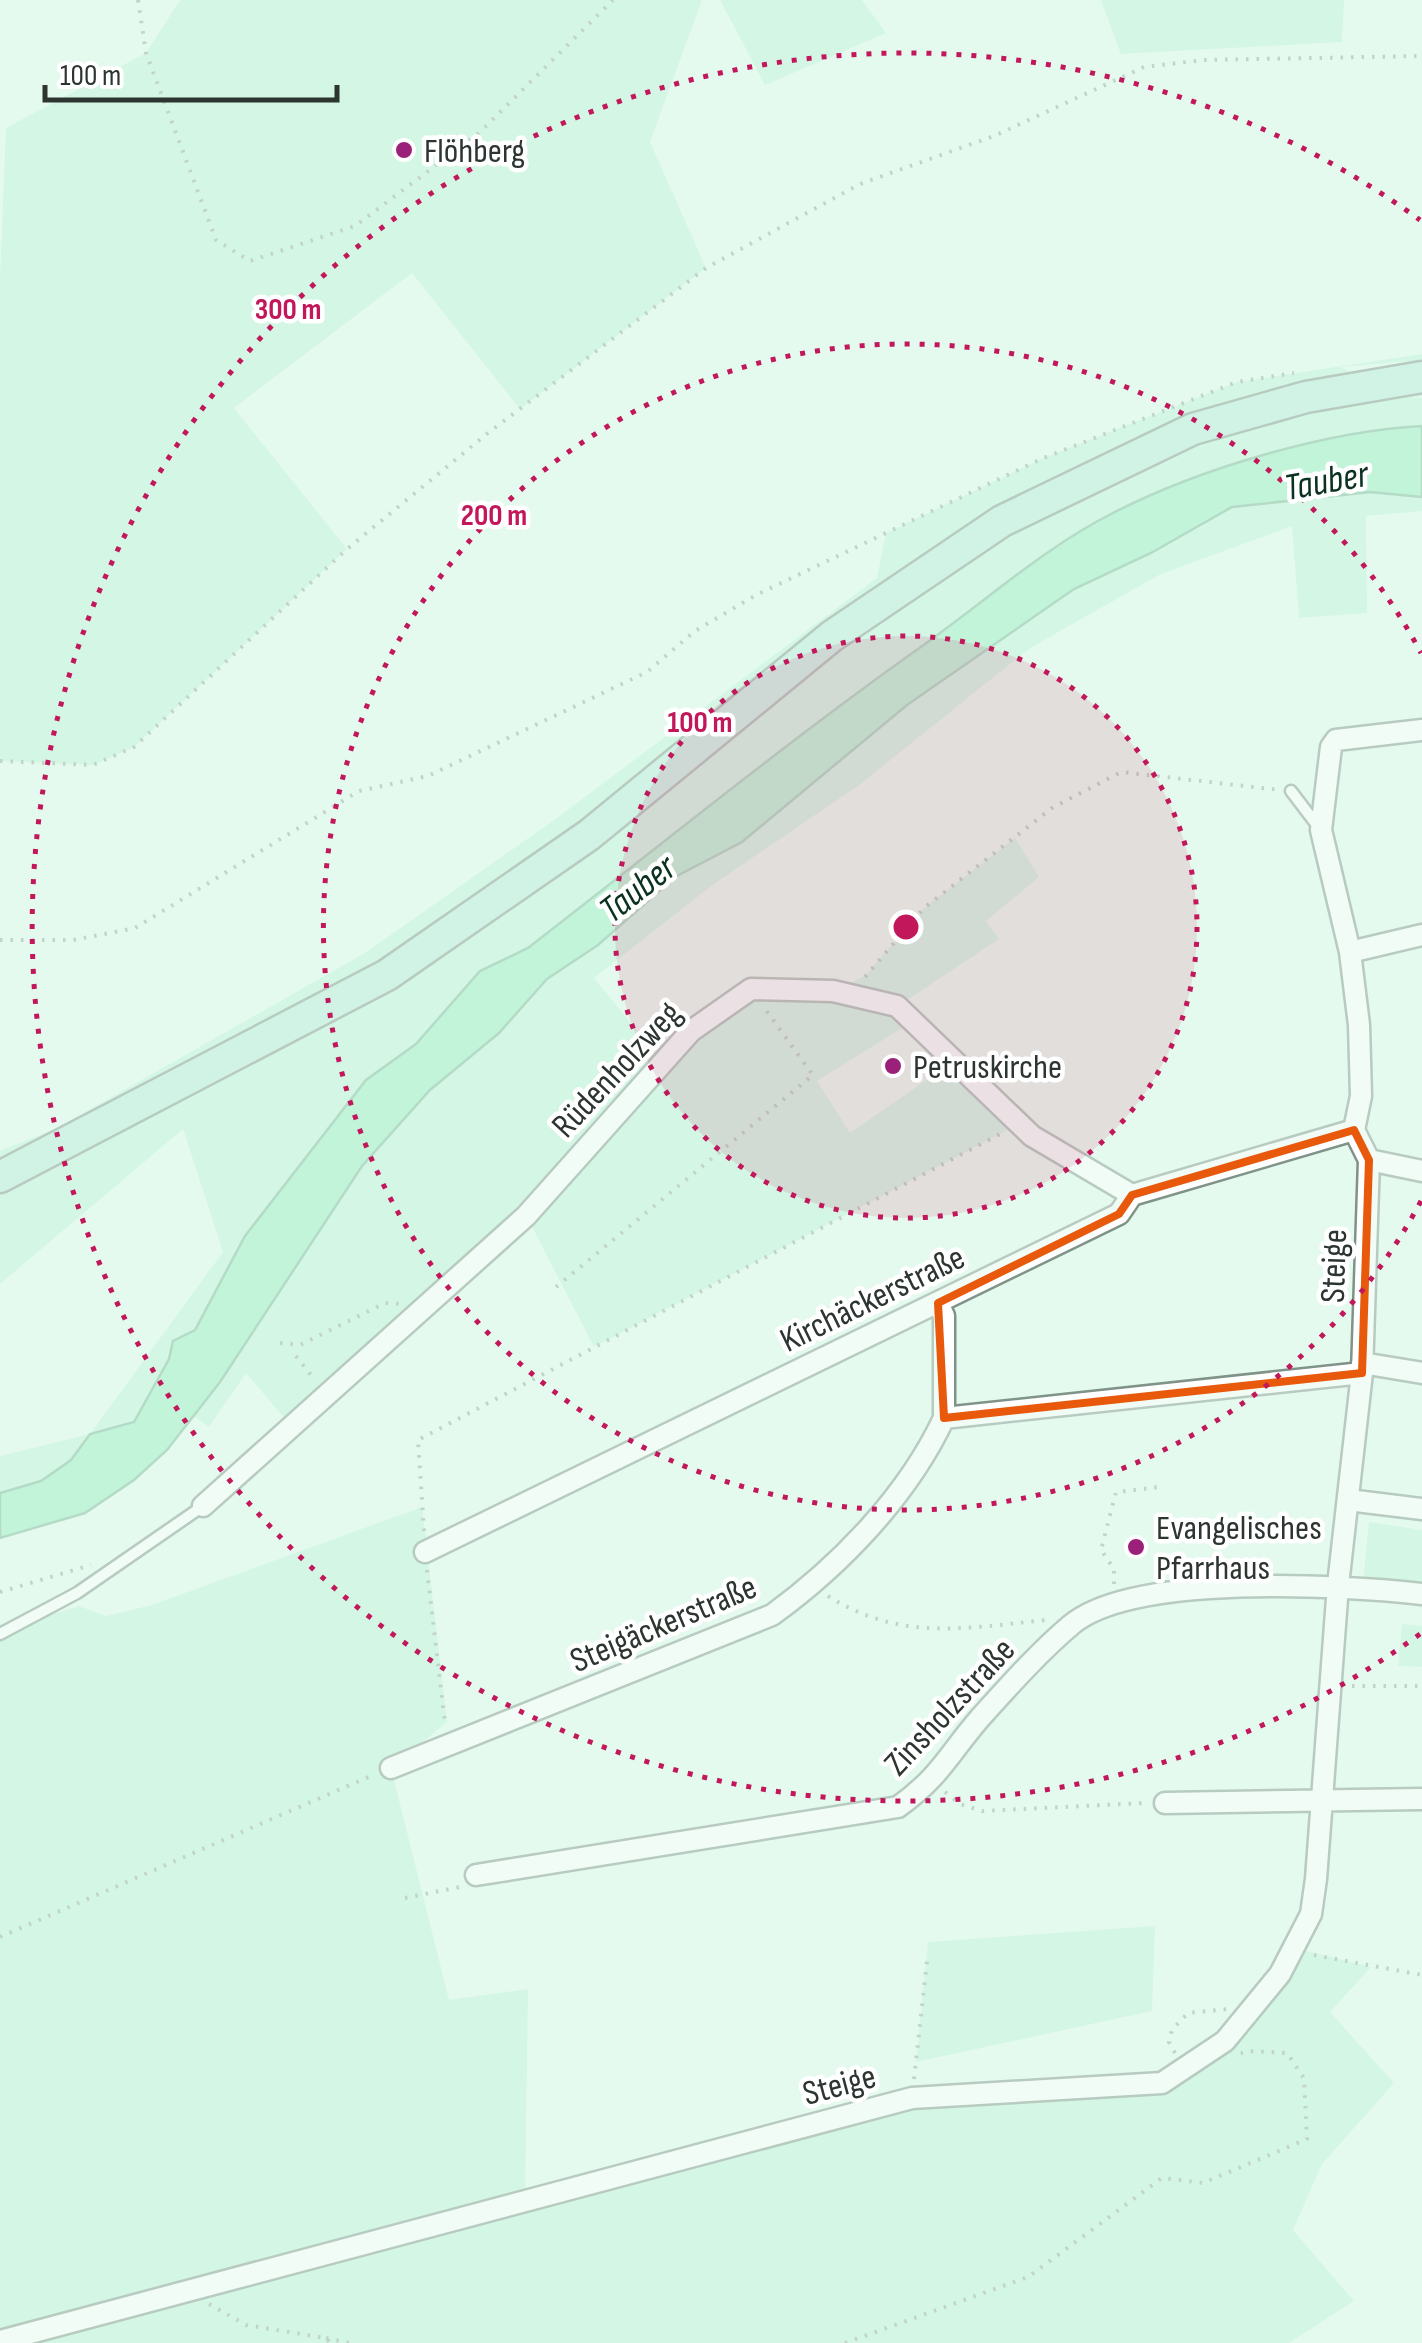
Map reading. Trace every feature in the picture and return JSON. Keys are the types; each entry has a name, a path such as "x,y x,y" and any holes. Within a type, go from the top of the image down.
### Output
{"main road":[{"path":"0,1177 387,975 589,835 832,636 1002,521 1193,428 1306,397 1422,377"}],"street":[{"path":"1354,1130 1360,1060 1350,952 1321,830 1331,747 1336,740 1422,730"},
{"path":"1350,952 1422,935"},
{"path":"750,989 833,990 898,1006 1019,1124 1132,1196"},
{"name":"Rüdenholzweg","path":"202,1506 526,1216 691,1031 750,989"},
{"name":"Steige","path":"0,2341 912,2098 1162,2082 1192,2067 1249,2016 1294,1948 1310,1914 1325,1803 1338,1585 1362,1368 1369,1160 1354,1130"},
{"name":"Kirchäckerstraße","path":"425,1552 1119,1214 1132,1196 1354,1130"},
{"path":"1369,1160 1422,1171"},
{"name":"Steigäckerstraße","path":"390,1768 708,1644 772,1615 812,1586 921,1466 944,1418 944,1316 938,1303"},
{"path":"944,1418 1362,1368 1422,1373"},
{"path":"1348,1500 1422,1509"},
{"path":"1338,1585 1422,1594"},
{"name":"Zinsholzstraße","path":"476,1875 898,1807 933,1782 978,1720 1068,1628 1114,1604 1212,1588 1338,1585"},
{"path":"1164,1803 1422,1799"}],"lane":[{"path":"1291,791 1321,830"},
{"path":"0,1634 90,1586 202,1506"}],"path":[{"path":"138,0 146,53 216,240 250,261 355,226 478,133 613,0"},
{"path":"0,761 93,765 134,746 347,549 488,433 706,268 860,184 994,136 1144,67 1204,60 1422,56"},
{"path":"0,940 73,940 135,928 359,791 428,776 648,672 695,632 772,587 1041,459 1238,382 1304,372"},
{"path":"833,990 866,976 924,908 1052,808 1121,772 1291,791"},
{"path":"556,1286 812,1075 750,989"},
{"path":"433,1733 447,1722 425,1552 418,1440 1019,1124"},
{"path":"280,1343 300,1345 369,1311"},
{"path":"296,1356 326,1395"},
{"path":"1114,1604 1114,1568 1101,1550 1116,1492 1159,1487"},
{"path":"0,1592 94,1564"},
{"path":"812,1586 860,1617 891,1624 938,1630 1056,1620 1068,1628"},
{"path":"1332,1686 1422,1686"},
{"path":"0,1937 390,1768"},
{"path":"933,1782 960,1804 982,1811 1040,1805 1164,1803"},
{"path":"406,1898 473,1884 476,1875"},
{"path":"1294,1948 1422,1975"},
{"path":"912,2098 926,1962"},
{"path":"1192,2067 1169,2042 1172,2030 1188,2012 1223,2007 1249,2016"},
{"path":"845,2343 1028,2277 1162,2178 1203,2184 1308,2139 1304,2078 1288,2054 1247,2050 1232,2058"},
{"path":"178,2292 246,2326 349,2343"}],"highlighted area":[{"path":"1354,1130 1369,1160 1362,1373 944,1418 938,1303 1119,1214 1132,1195"}],"shaded area":[{"path":"180,0 702,0 650,142 706,268 520,409 412,273 234,408 347,549 134,747 93,765 0,761 0,278 6,128 146,53"},
{"path":"720,0 862,0 886,33 765,85"},
{"path":"1101,0 1344,0 1342,42 1121,54"},
{"path":"1422,354 1422,360 1340,367 1374,383 1422,377 1422,396 1411,398 1422,398 1422,426 1345,436 1263,455 1183,482 1086,528 1039,558 824,718 528,948 480,971 416,1044 366,1080 245,1236 195,1330 173,1341 169,1359 134,1422 90,1434 223,1252 183,1129 0,1284 0,1151 57,1128 365,953 557,818 877,578 886,533 1041,459 1237,382"},
{"path":"1370,492 1422,497 1422,511 1366,516 1367,613 1299,618 1292,526 1159,575 1030,648 859,785 711,886 594,978 662,1061 751,989 833,991 865,976 924,908 1015,838 1039,877 986,921 999,939 898,1006 915,1020 817,1081 850,1133 954,1061 1019,1124 594,1347 527,1217 291,1426 246,1373 209,1427 194,1416 362,1166 430,1090 499,1033 547,979 598,945 675,877 742,842 907,705 1074,589 1151,553 1232,507"},
{"path":"90,1434 71,1460 41,1481 0,1493 0,1456"},
{"path":"422,1507 447,1722 391,1768 449,2000 528,1989 525,2202 912,2098 1162,2083 1192,2067 1294,1948 1371,1967 1330,2012 1394,2083 1322,2164 1293,2230 1354,2301 1289,2343 0,2343 0,1631 79,1606 106,1616 152,1605"},
{"path":"1369,1522 1422,1530 1422,1583 1363,1582"},
{"path":"1402,1624 1422,1626 1422,1667 1398,1666"},
{"path":"1155,1926 1152,2011 916,2062 928,1942"}],"water":[{"name":"Tauber","path":"1422,426 1422,497 1370,492 1232,507 1151,553 1074,589 907,705 742,842 675,877 598,945 547,979 499,1033 430,1090 362,1166 220,1382 167,1450 134,1480 85,1513 0,1538 0,1493 41,1481 71,1460 90,1434 134,1422 169,1359 173,1341 195,1330 245,1236 366,1080 416,1044 480,971 528,948 824,718 1039,558 1086,528 1183,482 1263,455 1345,436"}],"place":[{"name":"Flöhberg","path":"404,150"},
{"name":"Petruskirche","path":"893,1066"},
{"name":"Evangelisches Pfarrhaus","path":"1136,1547"}]}
